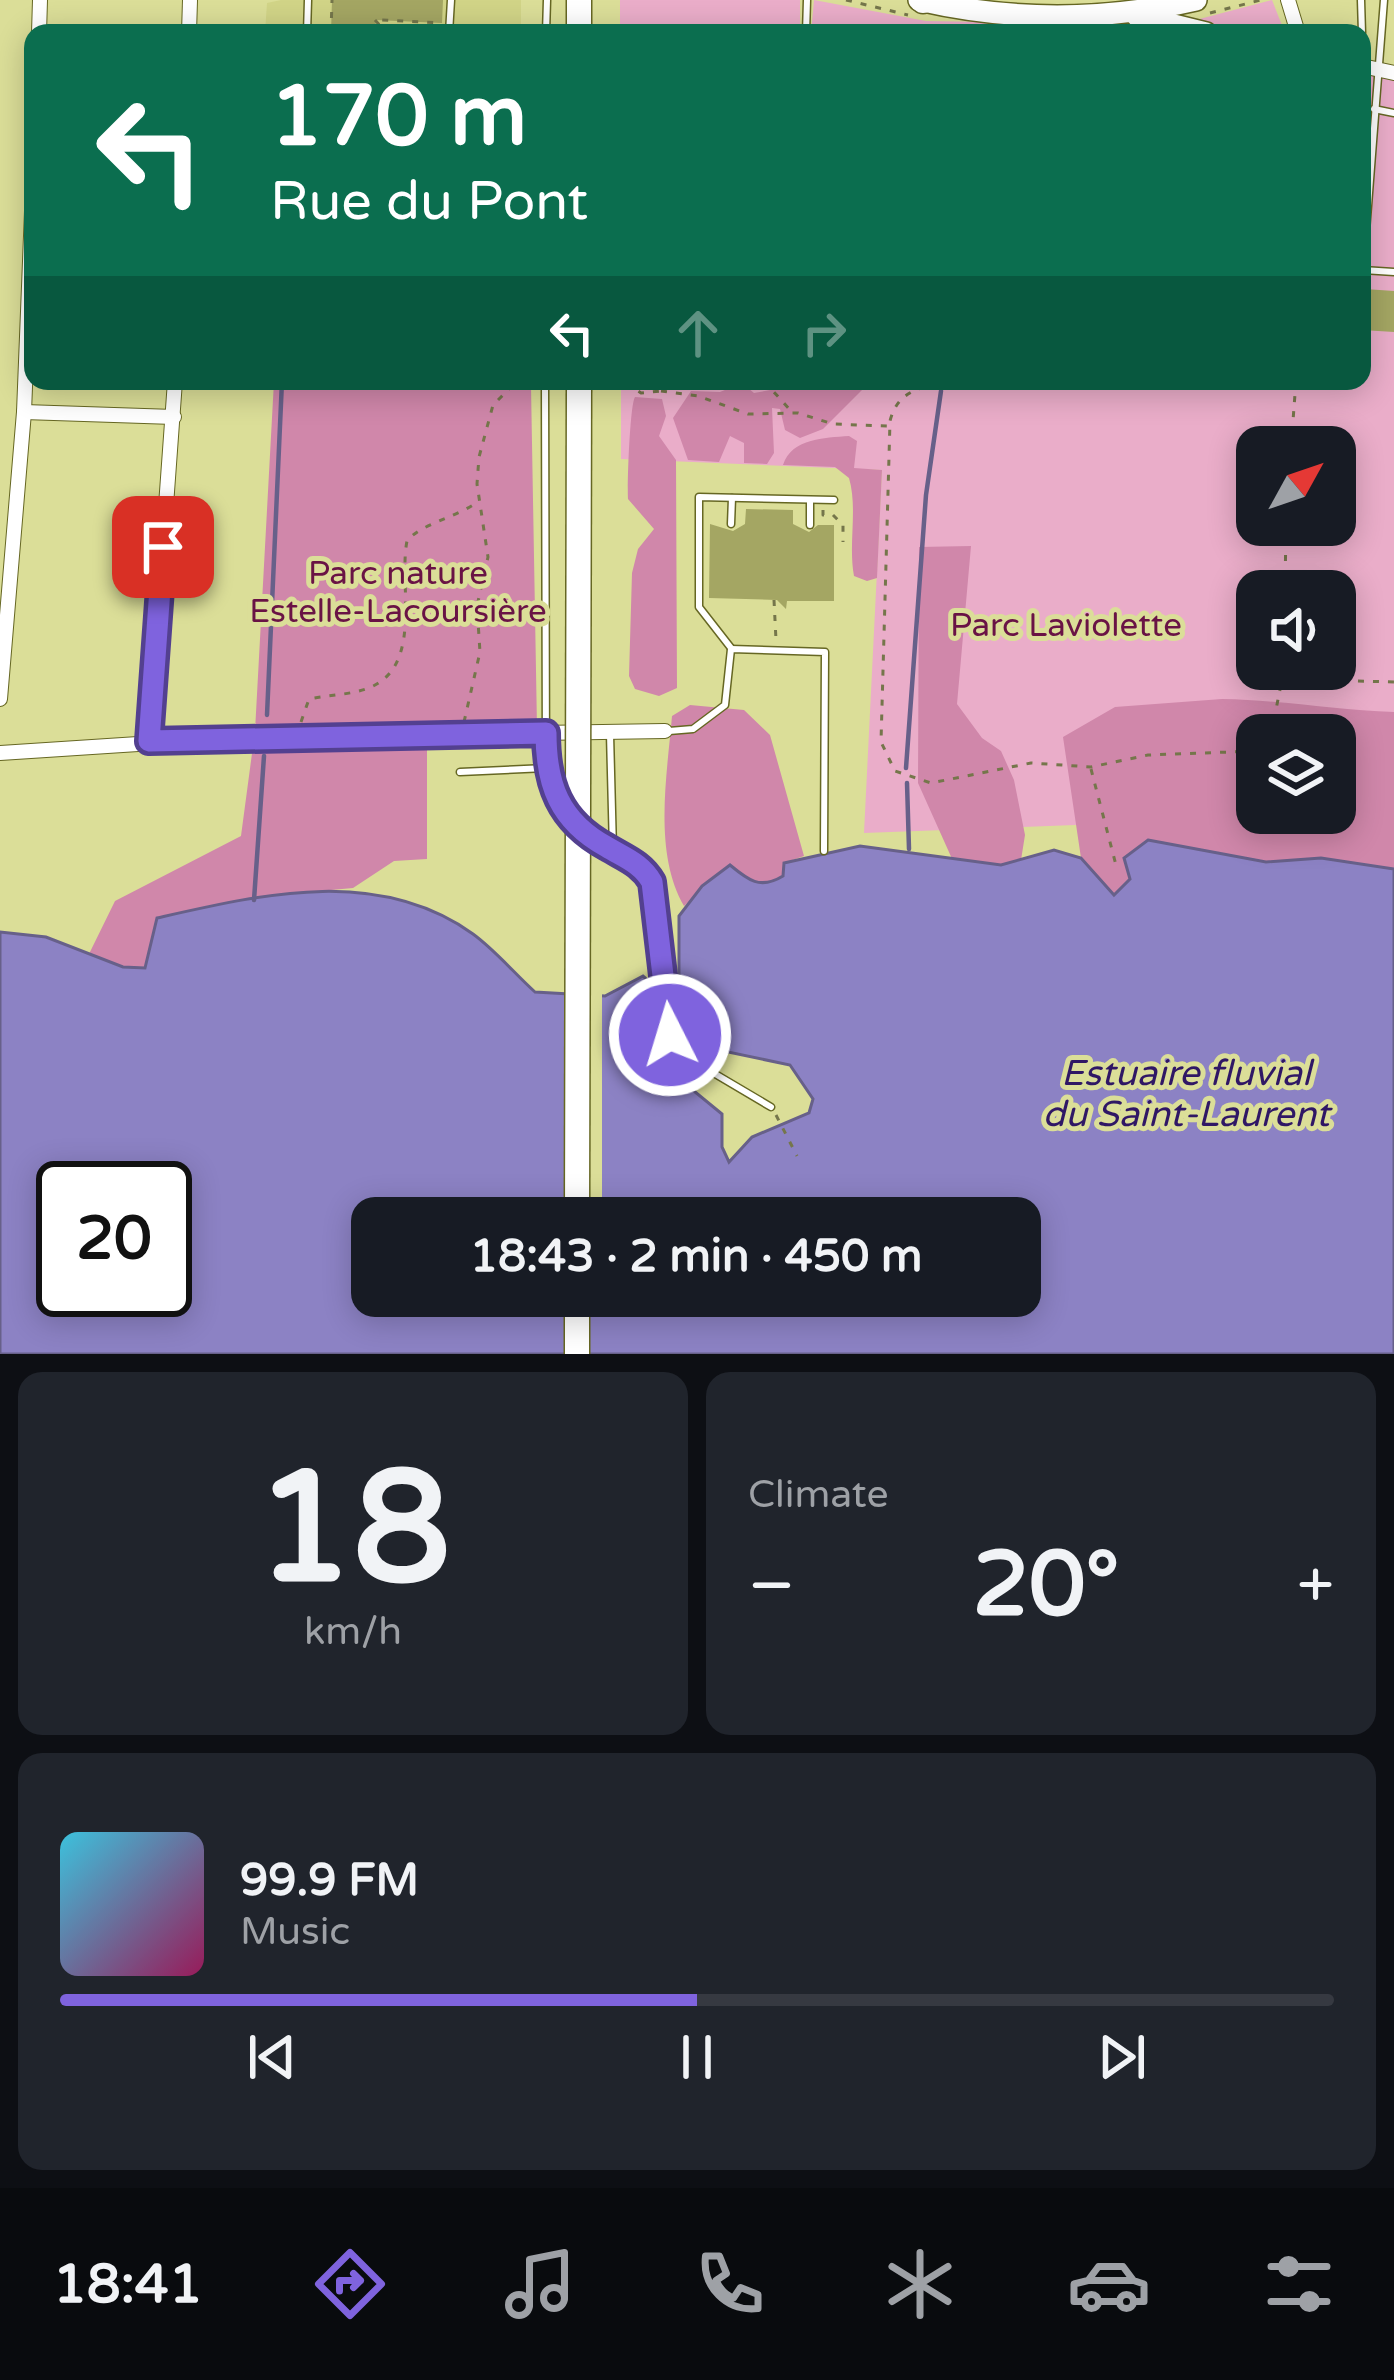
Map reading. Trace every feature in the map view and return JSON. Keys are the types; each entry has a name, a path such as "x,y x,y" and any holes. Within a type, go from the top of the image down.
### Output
{"highway":[{"path":"578,1197 579,390"},
{"path":"591,390 593,1197"},
{"path":"577,1317 577,1354"},
{"path":"593,1317 593,1354"}],"main road":[{"path":"921,5 1025,15 1202,16"},
{"path":"1125,12 1202,16"}],"street":[{"path":"0,699 25,390"},
{"path":"149,741 175,390"},
{"path":"24,412 174,417"},
{"path":"0,753 149,741 665,731"}],"lane":[{"path":"1371,157 1376,81 1388,71 1384,0"},
{"path":"1374,109 1394,113"},
{"path":"545,390 546,768 570,821 639,865 657,894 673,1040 693,1060 771,1107"},
{"path":"665,731 693,729 725,704 731,649 699,607 699,497 833,500"},
{"path":"731,524 732,498"},
{"path":"769,509 770,499"},
{"path":"810,500 810,525"},
{"path":"731,649 825,652 824,851"},
{"path":"610,732 613,850"},
{"path":"460,772 546,768"}],"path":[{"path":"846,0 921,5"},
{"path":"1202,16 1261,0"},
{"path":"377,21 443,22"},
{"path":"377,21 380,24"},
{"path":"463,728 479,658 477,606 488,557 477,474 488,419 502,390"},
{"path":"638,390 698,396 748,414 791,413 833,424 889,427"},
{"path":"772,390 791,413"},
{"path":"915,390 896,404 889,427 880,742 895,771 931,783 1031,764 1091,767 1148,755 1236,752"},
{"path":"1294,426 1296,390"},
{"path":"301,730 307,700 367,689 392,668 404,636 409,537 420,528 454,519 479,501"},
{"path":"823,515 833,515 843,525 843,542"},
{"path":"774,600 776,650"},
{"path":"1356,681 1394,682"},
{"path":"1091,767 1117,868"},
{"path":"771,1107 797,1156"}],"shaded area":[{"path":"521,0 521,24 266,24 267,3"}],"green space":[{"path":"620,0 800,0 800,24 620,24"},
{"path":"814,0 926,21 1115,24 812,24"},
{"path":"1272,0 1281,24 1197,24 1188,22"},
{"name":"Parc Laviolette","path":"1371,70 1394,76 1394,813 1356,814 1356,714 1236,714 1236,819 864,833 882,470 621,459 621,390 1371,390"},
{"name":"Parc nature Estelle-Lacoursière","path":"274,390 531,390 537,727 427,729 427,859 394,861 353,888 255,897 158,918 145,968 123,967 89,954 115,901 241,836 255,731"},
{"path":"862,390 823,429 800,438 785,430 780,409 772,408 774,453 767,464 744,463 744,443 730,436 719,462 688,460 673,418 691,391"},
{"path":"635,397 662,399 666,416 659,436 676,460 677,688 659,696 635,689 629,676 632,573 638,549 654,529 628,499"},
{"path":"849,436 857,441 854,468 882,470 877,578 867,581 854,576 849,478 835,467 783,465 801,444"},
{"path":"971,546 957,704 982,738 1001,751 1014,780 1025,835 1021,860 1002,865 953,861 918,783 919,547"},
{"path":"1222,699 1394,712 1394,869 1321,858 1266,863 1148,840 1130,868 1130,879 1114,896 1081,858 1063,737 1115,707"},
{"path":"690,705 744,710 770,735 804,856 784,863 783,876 761,883 729,865 684,906 668,862 664,813 672,716"}],"water":[{"name":"Estuaire fluvial du Saint-Laurent","path":"1148,840 1266,862 1321,858 1394,869 1394,1354 0,1354 0,932 46,937 123,967 145,968 157,918 279,895 359,893 398,899 436,913 481,940 535,992 605,996 643,976 650,982 645,1018 650,1055 722,1114 722,1147 729,1162 752,1137 809,1113 813,1099 790,1065 704,1047 679,1001 679,916 702,886 730,865 761,883 783,876 784,863 860,846 1001,865 1054,850 1081,858 1114,895 1130,879 1124,858"}],"pier":[{"path":"569,988 602,990 602,1197 569,1197"}],"building":[{"path":"332,0 443,0 442,23 331,24"},
{"path":"1371,289 1394,291 1394,332 1371,331"},
{"path":"746,509 793,510 793,524 809,532 818,525 834,525 834,601 787,601 786,609 777,600 709,598 710,524 733,531 745,524"}],"waterway":[{"path":"267,715 282,390"},
{"path":"906,768 926,495 941,391"},
{"path":"254,900 264,756"},
{"path":"907,783 909,849"}],"route":[{"path":"163,547 149,741 546,733 546,768 563,811 590,837 647,872 657,894 670,1035"}]}
